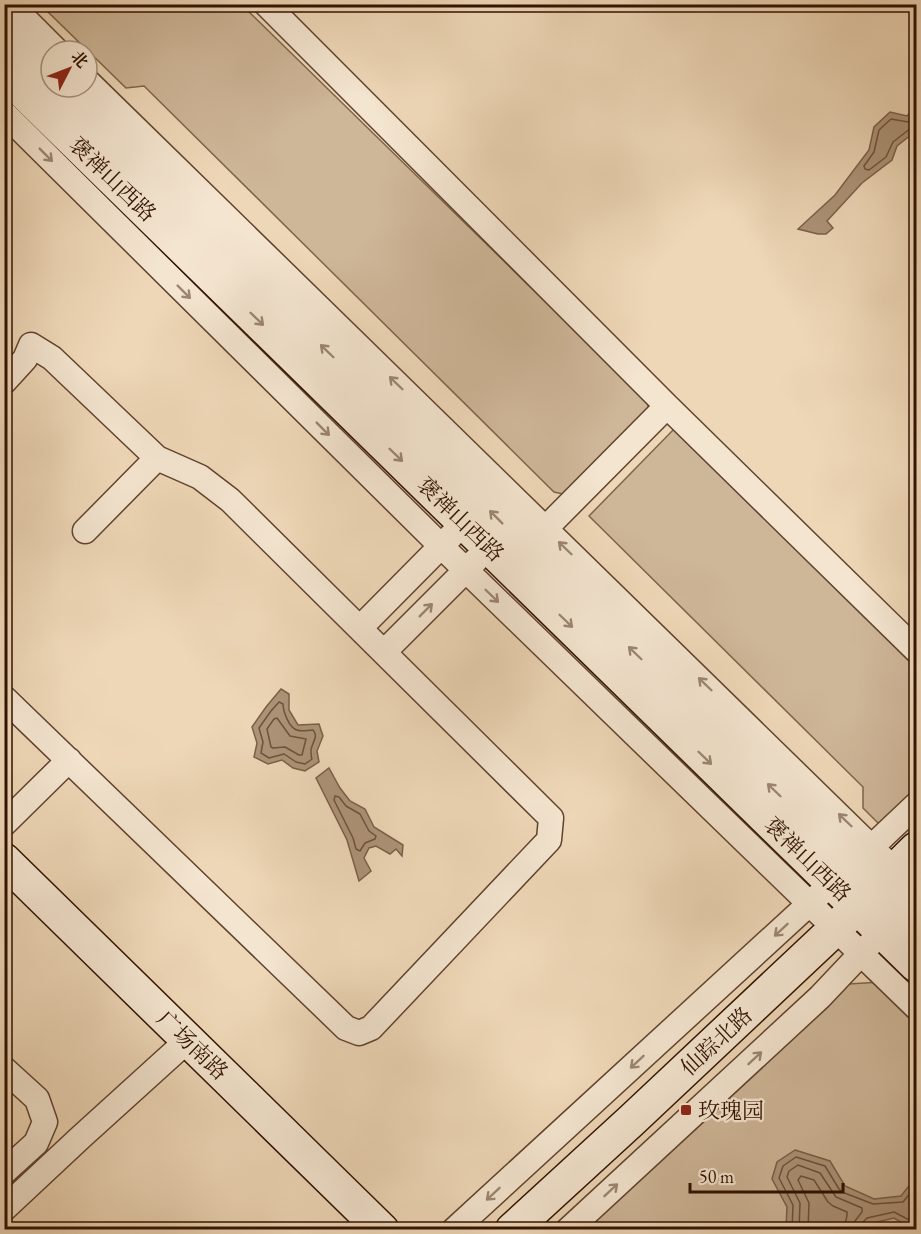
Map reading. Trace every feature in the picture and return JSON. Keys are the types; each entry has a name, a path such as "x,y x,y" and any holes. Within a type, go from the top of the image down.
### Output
{"main road":[{"path":"10,15 39,62"},
{"name":"褒禅山西路","path":"4,73 490,547 841,875 888,905 916,965"},
{"name":"褒禅山西路","path":"68,99 841,875"},
{"name":"广场南路","path":"4,860 382,1230"},
{"name":"仙踪北路","path":"512,1230 632,1120 888,905"}],"street":[{"path":"266,4 667,406 916,650"},
{"path":"10,15 41,39"},
{"path":"99,93 545,528 841,875"},
{"path":"4,113 466,570 841,875 888,905 916,1007"},
{"path":"4,382 25,359 31,345 52,358 157,458 200,477 230,500 551,818 549,840 371,1028 359,1033 346,1028 4,698"},
{"path":"545,528 667,406"},
{"path":"85,531 157,458"},
{"path":"360,628 465,522"},
{"path":"384,652 490,547"},
{"path":"4,824 69,760"},
{"path":"454,1230 916,805"},
{"path":"568,1230 820,998 888,905"},
{"path":"4,1209 189,1040"},
{"path":"4,1069 37,1099 45,1122 36,1143 4,1172"}],"shaded area":[{"path":"44,5 242,5 648,402 648,414 567,495 554,492 144,86 126,88 99,62 99,39 76,39 46,10"},
{"path":"675,428 916,665 916,795 893,820 878,823 863,808 863,787 589,516"},
{"path":"881,982 916,1017 916,1229 559,1230 816,986"}],"water":[{"path":"916,106 916,131 897,146 892,160 862,183 827,221 833,228 826,234 798,229 835,195 869,150 874,127 890,112 907,116"},
{"path":"281,689 289,694 289,710 298,725 319,724 323,736 317,751 319,762 305,771 293,768 282,760 268,764 254,757 257,743 252,727"},
{"path":"329,768 350,801 365,809 374,827 403,845 402,856 396,849 390,854 376,846 369,848 364,858 371,871 359,881 347,840 316,778"},
{"path":"795,1150 830,1161 845,1186 874,1199 901,1196 916,1177 916,1229 894,1218 869,1224 865,1229 786,1229 787,1207 772,1179 777,1162"}],"place":[{"name":"玫瑰园","path":"686,1110"}]}
